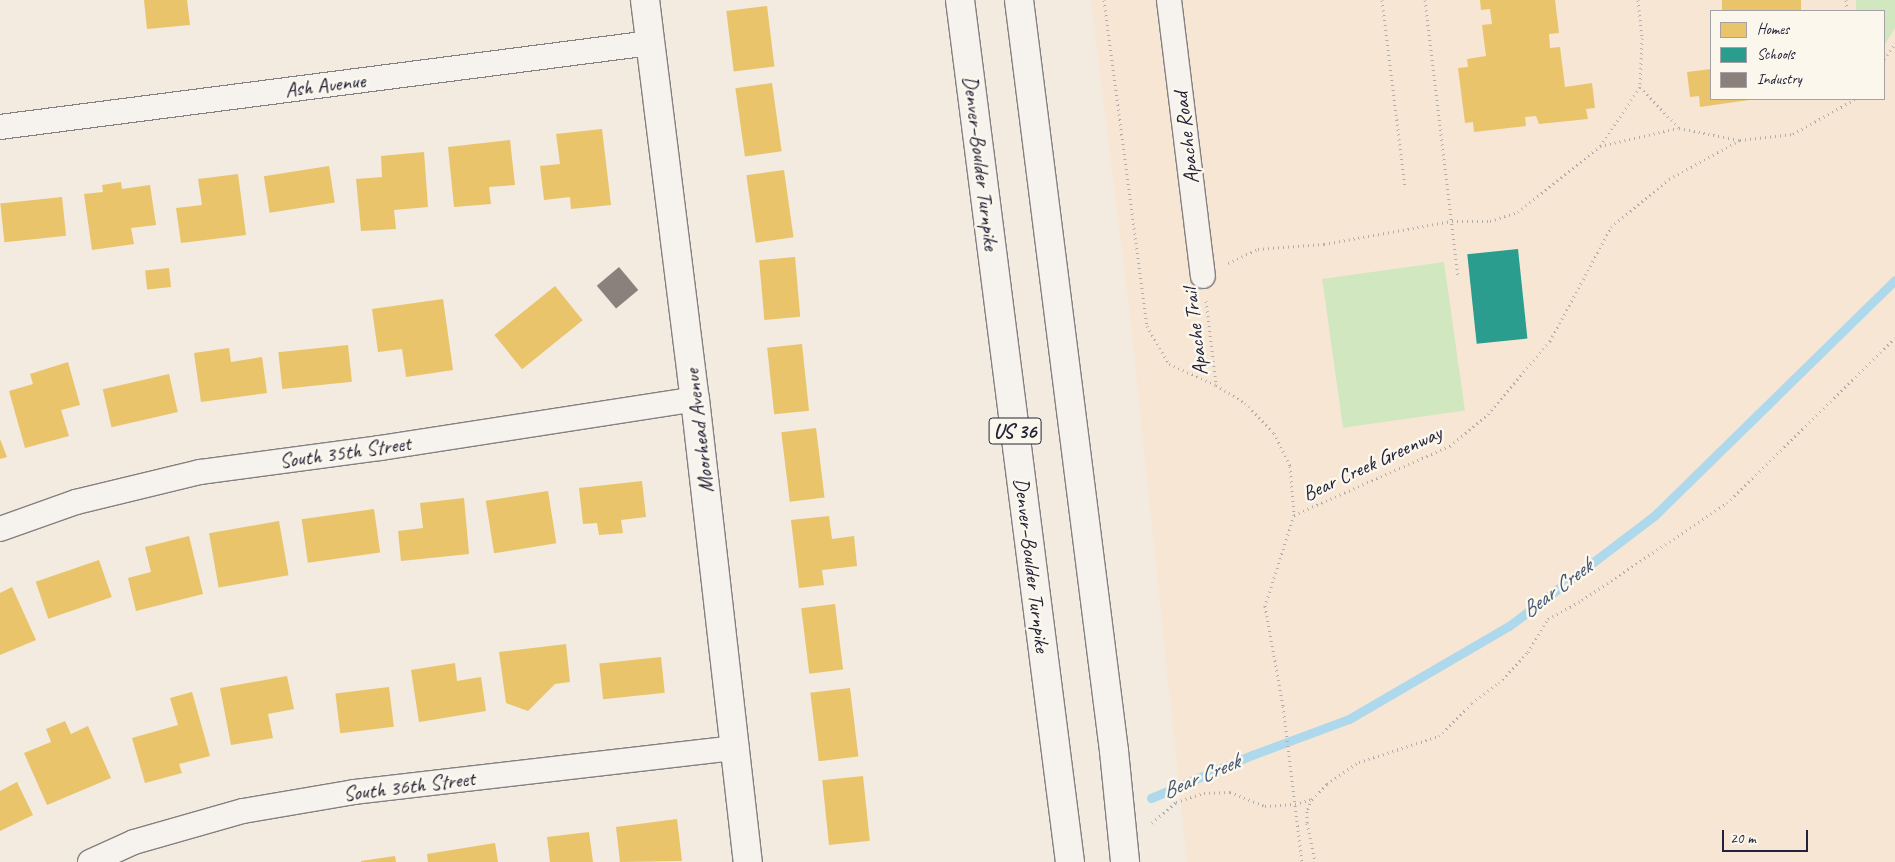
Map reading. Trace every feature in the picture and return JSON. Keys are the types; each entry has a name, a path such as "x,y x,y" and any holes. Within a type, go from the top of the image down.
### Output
{"main road":[{"name":"Moorhead Avenue","path":"644,0 695,399 748,862"},
{"name":"Denver–Boulder Turnpike","path":"960,0 1070,862"},
{"name":"US 36","path":"1019,0 1114,751 1124,862"}],"street":[{"name":"Apache Road","path":"1169,0 1203,276"},
{"name":"Ash Avenue","path":"0,127 650,43"},
{"name":"South 35th Street","path":"0,529 76,502 200,472 380,448 695,399"},
{"name":"South 36th Street","path":"90,862 134,842 243,811 354,792 736,748"}],"path":[{"path":"1382,0 1406,187"},
{"path":"1425,0 1458,275"},
{"path":"1203,276 1258,249 1324,244 1452,221 1490,221 1518,212 1600,146 1640,87 1642,38 1638,0"},
{"path":"1885,58 1895,43"},
{"path":"1640,87 1679,128"},
{"name":"Bear Creek Greenway","path":"1295,804 1283,706 1265,606 1294,516 1450,446 1488,414 1550,341 1611,227 1669,179 1740,140 1793,134 1853,100"},
{"path":"1600,146 1679,128 1740,140"},
{"name":"Apache Trail","path":"1203,276 1216,385"},
{"path":"1315,862 1307,823 1307,811 1312,799 1327,784 1359,762 1440,736 1472,703 1499,683 1528,652 1548,618 1582,600 1727,503 1895,338"},
{"path":"1152,823 1176,802 1204,794 1230,792 1265,806 1295,804 1312,799"},
{"path":"1295,804 1302,862"}],"shaded area":[{"path":"1091,0 1895,0 1895,862 1187,862 1130,316"}],"green space":[{"path":"1856,0 1895,0 1895,28 1885,44 1885,10 1856,10"},
{"path":"1444,262 1465,411 1343,428 1322,279"}],"building: Homes":[{"path":"144,0 187,0 190,25 147,29"},
{"path":"1480,0 1555,0 1559,33 1549,34 1550,48 1560,47 1565,87 1592,83 1595,108 1586,109 1588,119 1539,124 1536,116 1525,117 1526,126 1474,132 1473,122 1465,123 1458,68 1468,67 1467,59 1486,56 1482,25 1492,24 1490,9 1481,10"},
{"path":"1722,0 1801,0 1801,10 1722,10"},
{"path":"767,6 774,67 734,72 726,11"},
{"path":"1710,69 1710,100 1749,100 1700,107 1699,96 1690,97 1687,72"},
{"path":"772,83 782,151 745,156 735,88"},
{"path":"602,129 611,205 571,209 570,197 544,200 540,166 560,164 556,134"},
{"path":"510,140 515,185 489,187 491,204 454,207 448,147"},
{"path":"424,152 428,207 394,210 396,229 361,231 356,179 382,177 381,156"},
{"path":"329,166 335,203 270,213 264,176"},
{"path":"784,170 793,237 756,243 746,175"},
{"path":"238,174 246,235 181,243 176,208 202,205 198,179"},
{"path":"121,182 122,189 150,185 156,225 131,228 134,244 92,250 84,194 103,192 102,185"},
{"path":"62,197 66,236 4,242 0,203"},
{"path":"795,257 800,317 764,320 759,260"},
{"path":"169,268 171,287 147,289 145,271"},
{"path":"555,286 583,320 522,369 494,335"},
{"path":"443,299 453,370 406,377 402,349 378,352 372,309"},
{"path":"802,344 809,411 774,414 767,348"},
{"path":"348,345 352,382 282,389 278,352"},
{"path":"229,348 231,362 262,357 267,393 201,402 194,353"},
{"path":"68,362 80,405 61,410 69,436 25,448 9,391 33,384 30,374"},
{"path":"169,374 178,412 112,427 103,389"},
{"path":"816,428 825,497 790,502 781,432"},
{"path":"0,439 7,457 0,459"},
{"path":"642,481 646,517 621,520 623,533 599,535 597,523 583,524 579,488"},
{"path":"548,491 556,543 494,553 486,501"},
{"path":"464,498 469,554 401,561 398,531 423,528 420,503"},
{"path":"374,509 380,553 308,563 302,519"},
{"path":"829,516 832,539 854,536 857,566 822,570 824,585 799,588 791,520"},
{"path":"279,521 289,575 219,587 209,533"},
{"path":"189,536 203,594 136,611 128,578 151,572 145,547"},
{"path":"99,560 112,597 48,619 36,582"},
{"path":"12,587 36,640 0,655 0,593"},
{"path":"835,604 843,670 809,674 801,608"},
{"path":"566,644 570,682 555,684 528,711 506,703 499,652"},
{"path":"661,657 665,693 603,699 599,663"},
{"path":"455,663 457,681 481,677 486,711 419,722 411,670"},
{"path":"287,676 294,709 268,714 273,738 231,745 220,688"},
{"path":"389,687 394,727 340,733 335,694"},
{"path":"850,688 858,756 819,761 810,693"},
{"path":"192,692 210,756 179,764 182,773 145,783 132,738 178,725 170,698"},
{"path":"65,721 71,734 88,726 111,778 47,805 24,753 51,742 46,729"},
{"path":"863,776 870,841 829,845 822,780"},
{"path":"17,782 33,815 0,831 0,791"},
{"path":"677,819 682,861 620,862 616,827"},
{"path":"589,832 593,862 550,862 547,837"},
{"path":"495,843 498,862 428,862 427,854"},
{"path":"395,856 396,862 361,862 361,861"}],"building: Schools":[{"path":"1518,249 1527,339 1477,344 1467,254"}],"building: Industry":[{"path":"619,267 638,290 616,309 597,286"}],"waterway":[{"name":"Bear Creek","path":"1151,798 1252,755 1349,719 1509,626 1655,515 1895,280"}]}
